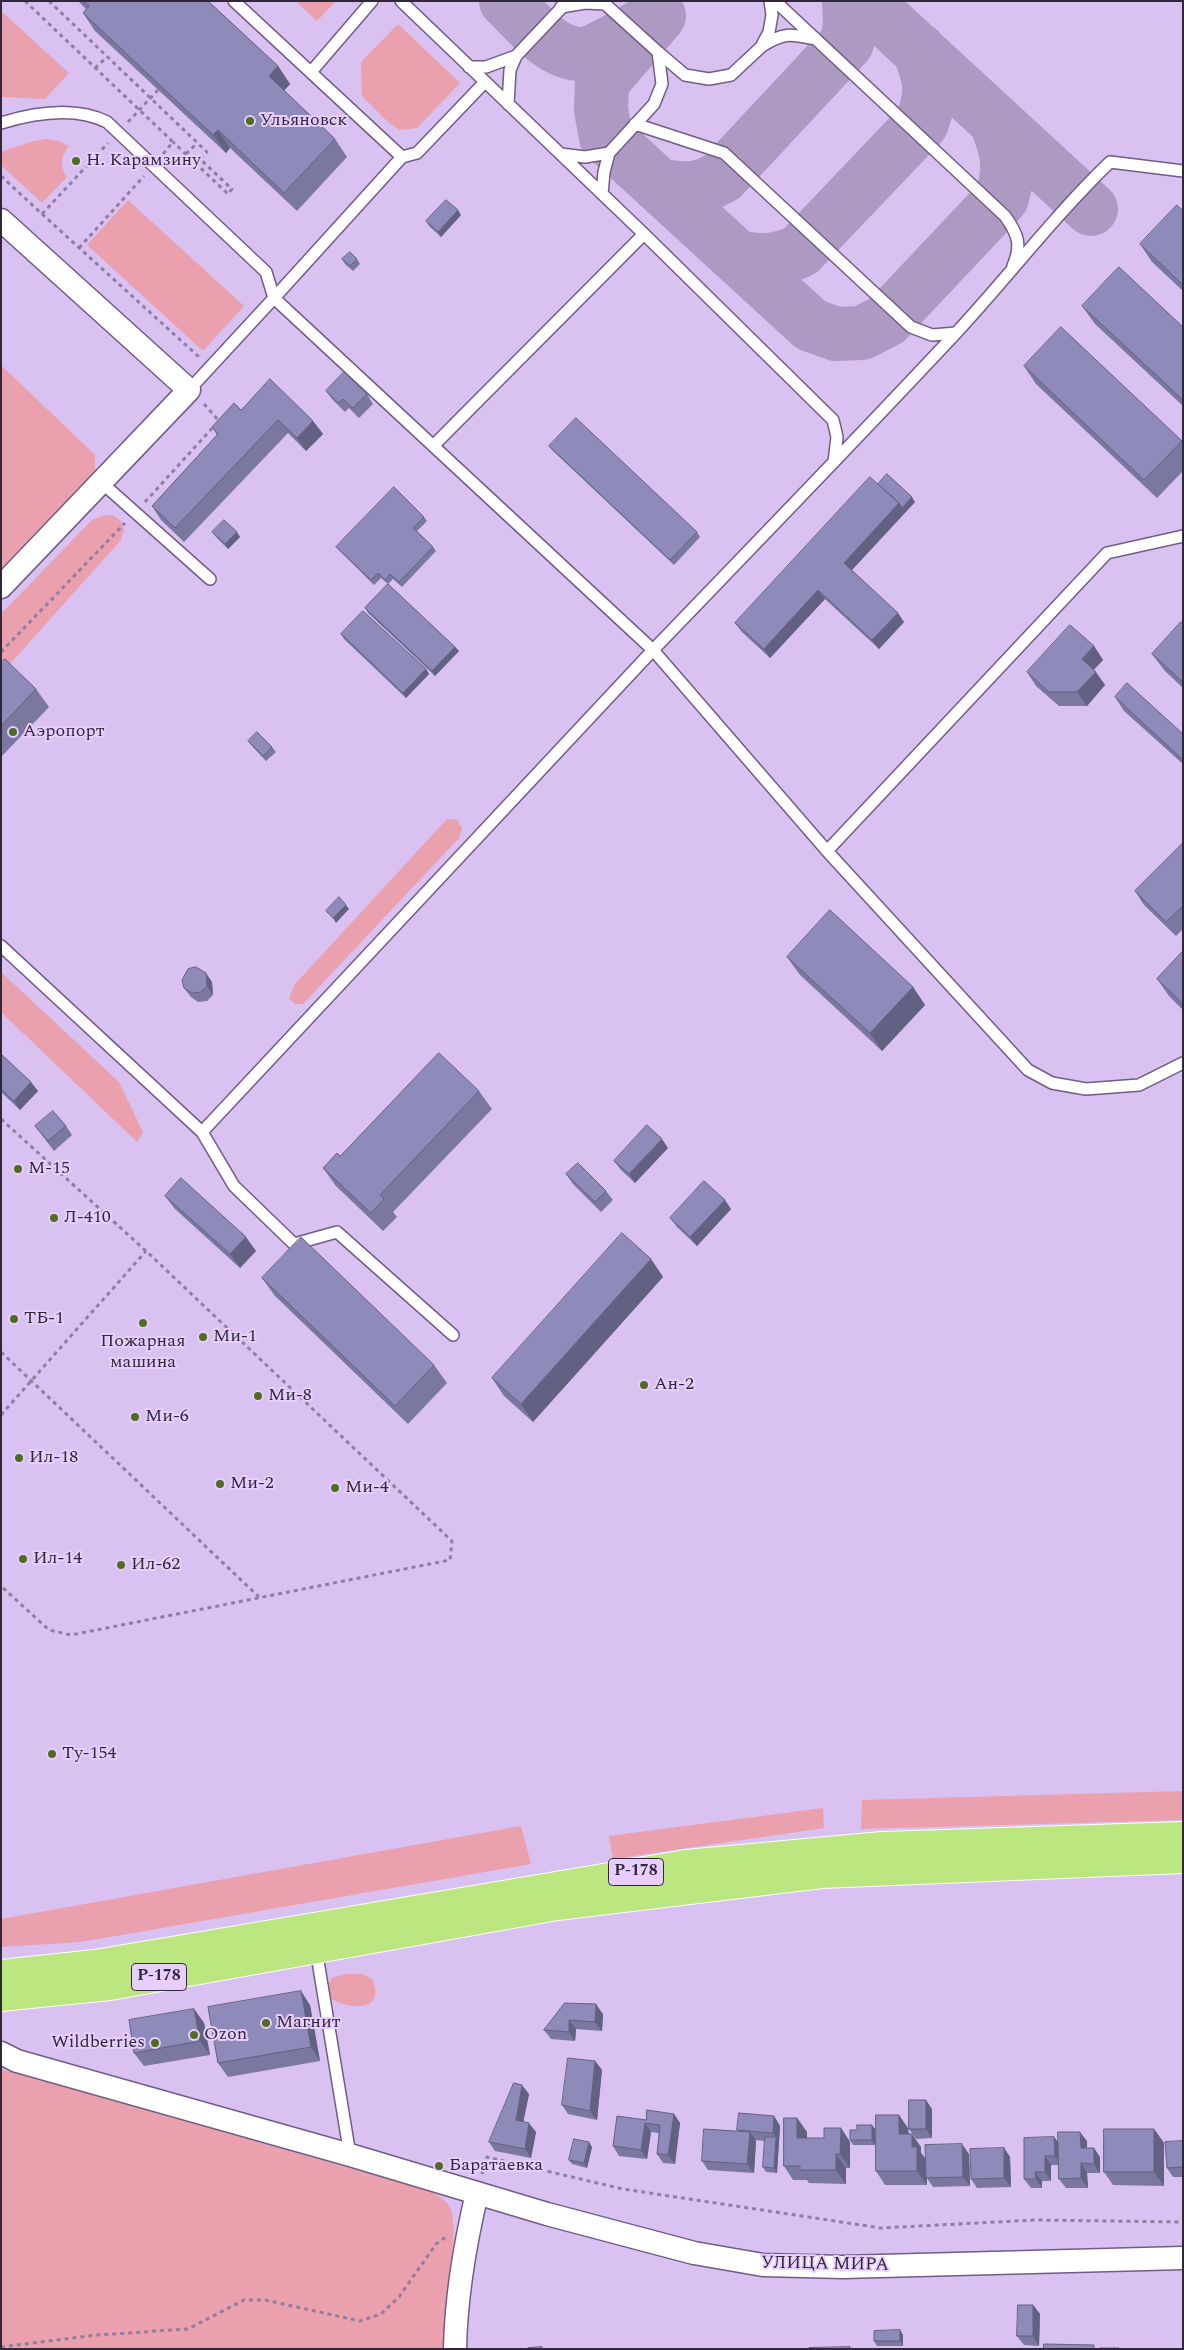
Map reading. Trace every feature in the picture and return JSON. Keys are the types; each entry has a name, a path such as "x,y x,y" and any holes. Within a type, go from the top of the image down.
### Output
{"highway":[{"name":"Р-178","path":"1,1974 95,1964 686,1864 882,1846 1183,1836"},
{"name":"Р-178","path":"1,1997 110,1986 558,1906 822,1874 1183,1859"}],"street":[{"path":"1,220 189,390 1,587"},
{"name":"УЛИЦА МИРА","path":"7,2057 350,2155 547,2214 694,2253 763,2265 843,2267 1183,2258"},
{"path":"455,2349 456,2322 466,2237 477,2193"}],"lane":[{"path":"234,1 402,157"},
{"path":"311,72 372,1"},
{"path":"761,47 769,32 772,15 770,1"},
{"path":"775,1 1005,216 1017,233 1018,255 1010,275"},
{"path":"402,2 644,234 832,420 837,437 834,462"},
{"path":"508,104 510,70 516,56 564,4 605,3 685,76 709,79 731,75 761,47 779,36 795,35 816,39"},
{"path":"656,131 652,119 654,104 662,84 658,52"},
{"path":"470,67 486,67 516,56"},
{"path":"189,390 402,157 417,153 485,82"},
{"path":"602,194 604,172 609,153 654,104"},
{"path":"1,123 33,116 73,113 100,119 118,132 266,272 274,298 653,650 826,850 1028,1070 1052,1083 1086,1090 1139,1084 1183,1063"},
{"path":"635,124 724,152 911,327 932,335 956,333"},
{"path":"561,154 585,157 609,153"},
{"path":"202,1132 653,650 956,333 1010,275 1076,195 1110,162 1183,172"},
{"path":"434,445 644,234"},
{"path":"101,482 210,579"},
{"path":"826,850 1107,553 1183,536"},
{"path":"1,946 202,1132 234,1186 294,1244 336,1232 454,1335"},
{"path":"316,1949 350,2155"}],"path":[{"path":"25,1 228,194 232,189 200,159 207,152 49,1"},
{"path":"95,68 106,56"},
{"path":"42,214 158,90"},
{"path":"79,248 173,142"},
{"path":"186,154 197,143"},
{"path":"1,176 211,368"},
{"path":"220,420 226,425"},
{"path":"1,1120 146,1251 452,1541 450,1560 71,1635 49,1630 1,1586"},
{"path":"1,1415 146,1251"},
{"path":"1,1352 33,1380 259,1598"},
{"path":"477,2193 487,2157 632,2191 881,2228 1036,2220 1183,2222"},
{"path":"1,2347 97,2335 188,2329 244,2300 265,2300 360,2321 381,2314 399,2297 436,2244 447,2237 466,2237"}],"shaded area":[{"path":"296,1 336,1 317,21"},
{"path":"1,11 69,73 45,99 1,97"},
{"path":"398,24 460,83 417,128 400,130 390,124 362,96 361,62"},
{"path":"47,139 59,141 69,146 62,161 64,173 67,177 42,203 1,165 1,152 34,141"},
{"path":"128,200 244,306 203,351 87,245"},
{"path":"1,365 95,455 95,473 1,572"},
{"path":"104,515 113,515 121,521 124,529 121,540 10,664 1,669 1,614 92,520"},
{"path":"447,819 457,820 462,828 459,838 303,1004 295,1004 289,998 295,984"},
{"path":"1,972 119,1082 143,1132 137,1142 1,1012"},
{"path":"1183,1791 1183,1820 861,1829 862,1800"},
{"path":"823,1808 824,1828 613,1859 609,1836"},
{"path":"521,1826 531,1864 81,1942 1,1947 1,1919"},
{"path":"345,1974 362,1974 372,1979 375,1990 374,1998 369,2003 362,2006 354,2006 335,2001 327,1996 327,1987 332,1978"},
{"path":"1,2069 430,2191 437,2195 446,2202 451,2210 454,2230 445,2349 1,2349"}],"building":[{"name":"Ульяновск","path":"84,1 208,1 278,66 269,76 335,139 284,193 218,130 213,135 83,13 89,6"},
{"path":"446,200 458,210 438,232 426,221"},
{"path":"1177,205 1183,211 1183,285 1140,244"},
{"path":"350,252 357,259 350,266 342,259"},
{"path":"1119,267 1183,327 1183,400 1082,306"},
{"path":"1061,327 1182,441 1144,480 1024,366"},
{"path":"344,372 367,394 353,408 343,399 338,403 326,391"},
{"path":"270,379 313,421 297,438 278,420 175,528 152,506 218,434 212,427 234,403 241,410"},
{"path":"576,418 697,532 670,560 549,446"},
{"path":"887,474 912,497 902,508 878,484"},
{"path":"870,477 899,503 844,563 898,613 872,640 818,590 764,649 735,623"},
{"path":"394,487 424,517 413,528 433,547 399,582 390,574 385,580 378,573 371,580 336,547"},
{"path":"224,520 237,532 225,544 212,532"},
{"path":"388,584 455,647 432,671 365,608"},
{"path":"363,611 426,669 403,693 341,634"},
{"path":"1181,622 1183,624 1183,682 1152,654"},
{"path":"1070,625 1094,646 1082,659 1096,672 1077,692 1049,692 1027,672"},
{"path":"5,659 36,689 1,726 1,663"},
{"path":"1127,683 1183,734 1183,760 1115,697"},
{"path":"257,732 272,747 263,756 248,741"},
{"path":"1183,843 1183,906 1166,922 1135,891"},
{"path":"339,897 346,905 333,918 326,911"},
{"path":"830,910 913,987 870,1033 787,957"},
{"path":"1183,951 1183,1002 1182,1003 1157,979"},
{"path":"196,967 206,973 207,986 201,992 192,993 184,988 182,980 188,969"},
{"path":"439,1053 479,1091 380,1195 384,1199 371,1213 323,1168 337,1153 340,1156"},
{"path":"1,1054 31,1082 14,1101 1,1089"},
{"path":"53,1111 66,1126 48,1141 35,1126"},
{"path":"647,1125 662,1139 629,1174 614,1161"},
{"path":"578,1163 606,1191 595,1202 566,1174"},
{"path":"181,1178 246,1237 230,1254 165,1196"},
{"path":"704,1181 725,1200 690,1237 670,1218"},
{"path":"622,1233 651,1259 521,1404 492,1378"},
{"path":"301,1237 434,1365 395,1406 262,1278"},
{"path":"301,1991 311,2047 218,2063 208,2007"},
{"path":"565,2003 596,2004 595,2022 569,2020 569,2032 544,2030"},
{"path":"194,2009 200,2041 134,2053 129,2020"},
{"path":"568,2058 595,2061 590,2111 562,2105"},
{"path":"514,2083 522,2085 516,2120 529,2123 525,2149 489,2142"},
{"path":"909,2100 926,2100 926,2129 909,2129"},
{"path":"647,2110 674,2114 668,2155 657,2154 660,2125 645,2123 641,2150 613,2146 617,2116 646,2120"},
{"path":"739,2113 774,2116 773,2133 737,2130"},
{"path":"876,2115 899,2115 899,2134 912,2134 912,2147 917,2147 917,2171 876,2171"},
{"path":"784,2118 797,2118 797,2138 824,2138 824,2128 841,2128 840,2154 836,2154 836,2170 800,2170 800,2166 784,2166"},
{"path":"857,2125 872,2125 872,2140 850,2140 850,2130 857,2130"},
{"path":"704,2129 750,2132 747,2164 702,2161"},
{"path":"1104,2129 1154,2129 1154,2172 1104,2172"},
{"path":"1058,2132 1080,2132 1081,2148 1094,2148 1094,2164 1081,2163 1081,2178 1059,2179"},
{"path":"765,2137 776,2137 774,2168 763,2167"},
{"path":"1054,2137 1055,2156 1045,2156 1045,2172 1035,2172 1036,2179 1024,2179 1024,2138"},
{"path":"574,2139 589,2142 584,2163 569,2160"},
{"path":"1183,2141 1183,2167 1167,2168 1165,2142"},
{"path":"962,2144 963,2177 926,2178 925,2145"},
{"path":"1004,2148 1004,2178 971,2179 970,2149"},
{"path":"1018,2305 1033,2305 1033,2336 1017,2336"},
{"path":"900,2330 900,2341 874,2341 874,2331"},
{"path":"1044,2344 1094,2345 1094,2349 1044,2349"},
{"path":"542,2347 542,2349 528,2349 528,2348"},
{"path":"850,2347 850,2349 809,2349 809,2348"},
{"path":"1119,2348 1119,2349 1100,2349"}],"taxiway":[{"path":"506,1 551,44 573,53 585,54 590,52 645,24"},
{"path":"658,185 691,188 705,185 722,177 847,43 850,25 849,1"},
{"path":"865,1 1091,209"},
{"path":"659,16 602,82 601,110 606,137 811,325 836,334 862,333 887,320 1002,198 1007,177 1007,159 996,122"},
{"path":"737,257 769,260 800,251 922,123 928,102 929,86 919,50"}],"place":[{"name":"Ульяновск","path":"250,121"},
{"name":"Н. Карамзину","path":"76,161"},
{"name":"Аэропорт","path":"13,732"},
{"name":"М-15","path":"18,1169"},
{"name":"Л-410","path":"54,1218"},
{"name":"ТБ-1","path":"14,1319"},
{"name":"Пожарная машина","path":"143,1323"},
{"name":"Ми-1","path":"203,1337"},
{"name":"Ан-2","path":"644,1385"},
{"name":"Ми-8","path":"258,1396"},
{"name":"Ми-6","path":"135,1417"},
{"name":"Ил-18","path":"19,1458"},
{"name":"Ми-2","path":"220,1484"},
{"name":"Ми-4","path":"335,1488"},
{"name":"Ил-14","path":"23,1559"},
{"name":"Ил-62","path":"121,1565"},
{"name":"Ту-154","path":"52,1754"},
{"name":"Магнит","path":"266,2023"},
{"name":"Ozon","path":"194,2035"},
{"name":"Wildberries","path":"155,2043"},
{"name":"Баратаевка","path":"439,2166"}]}
